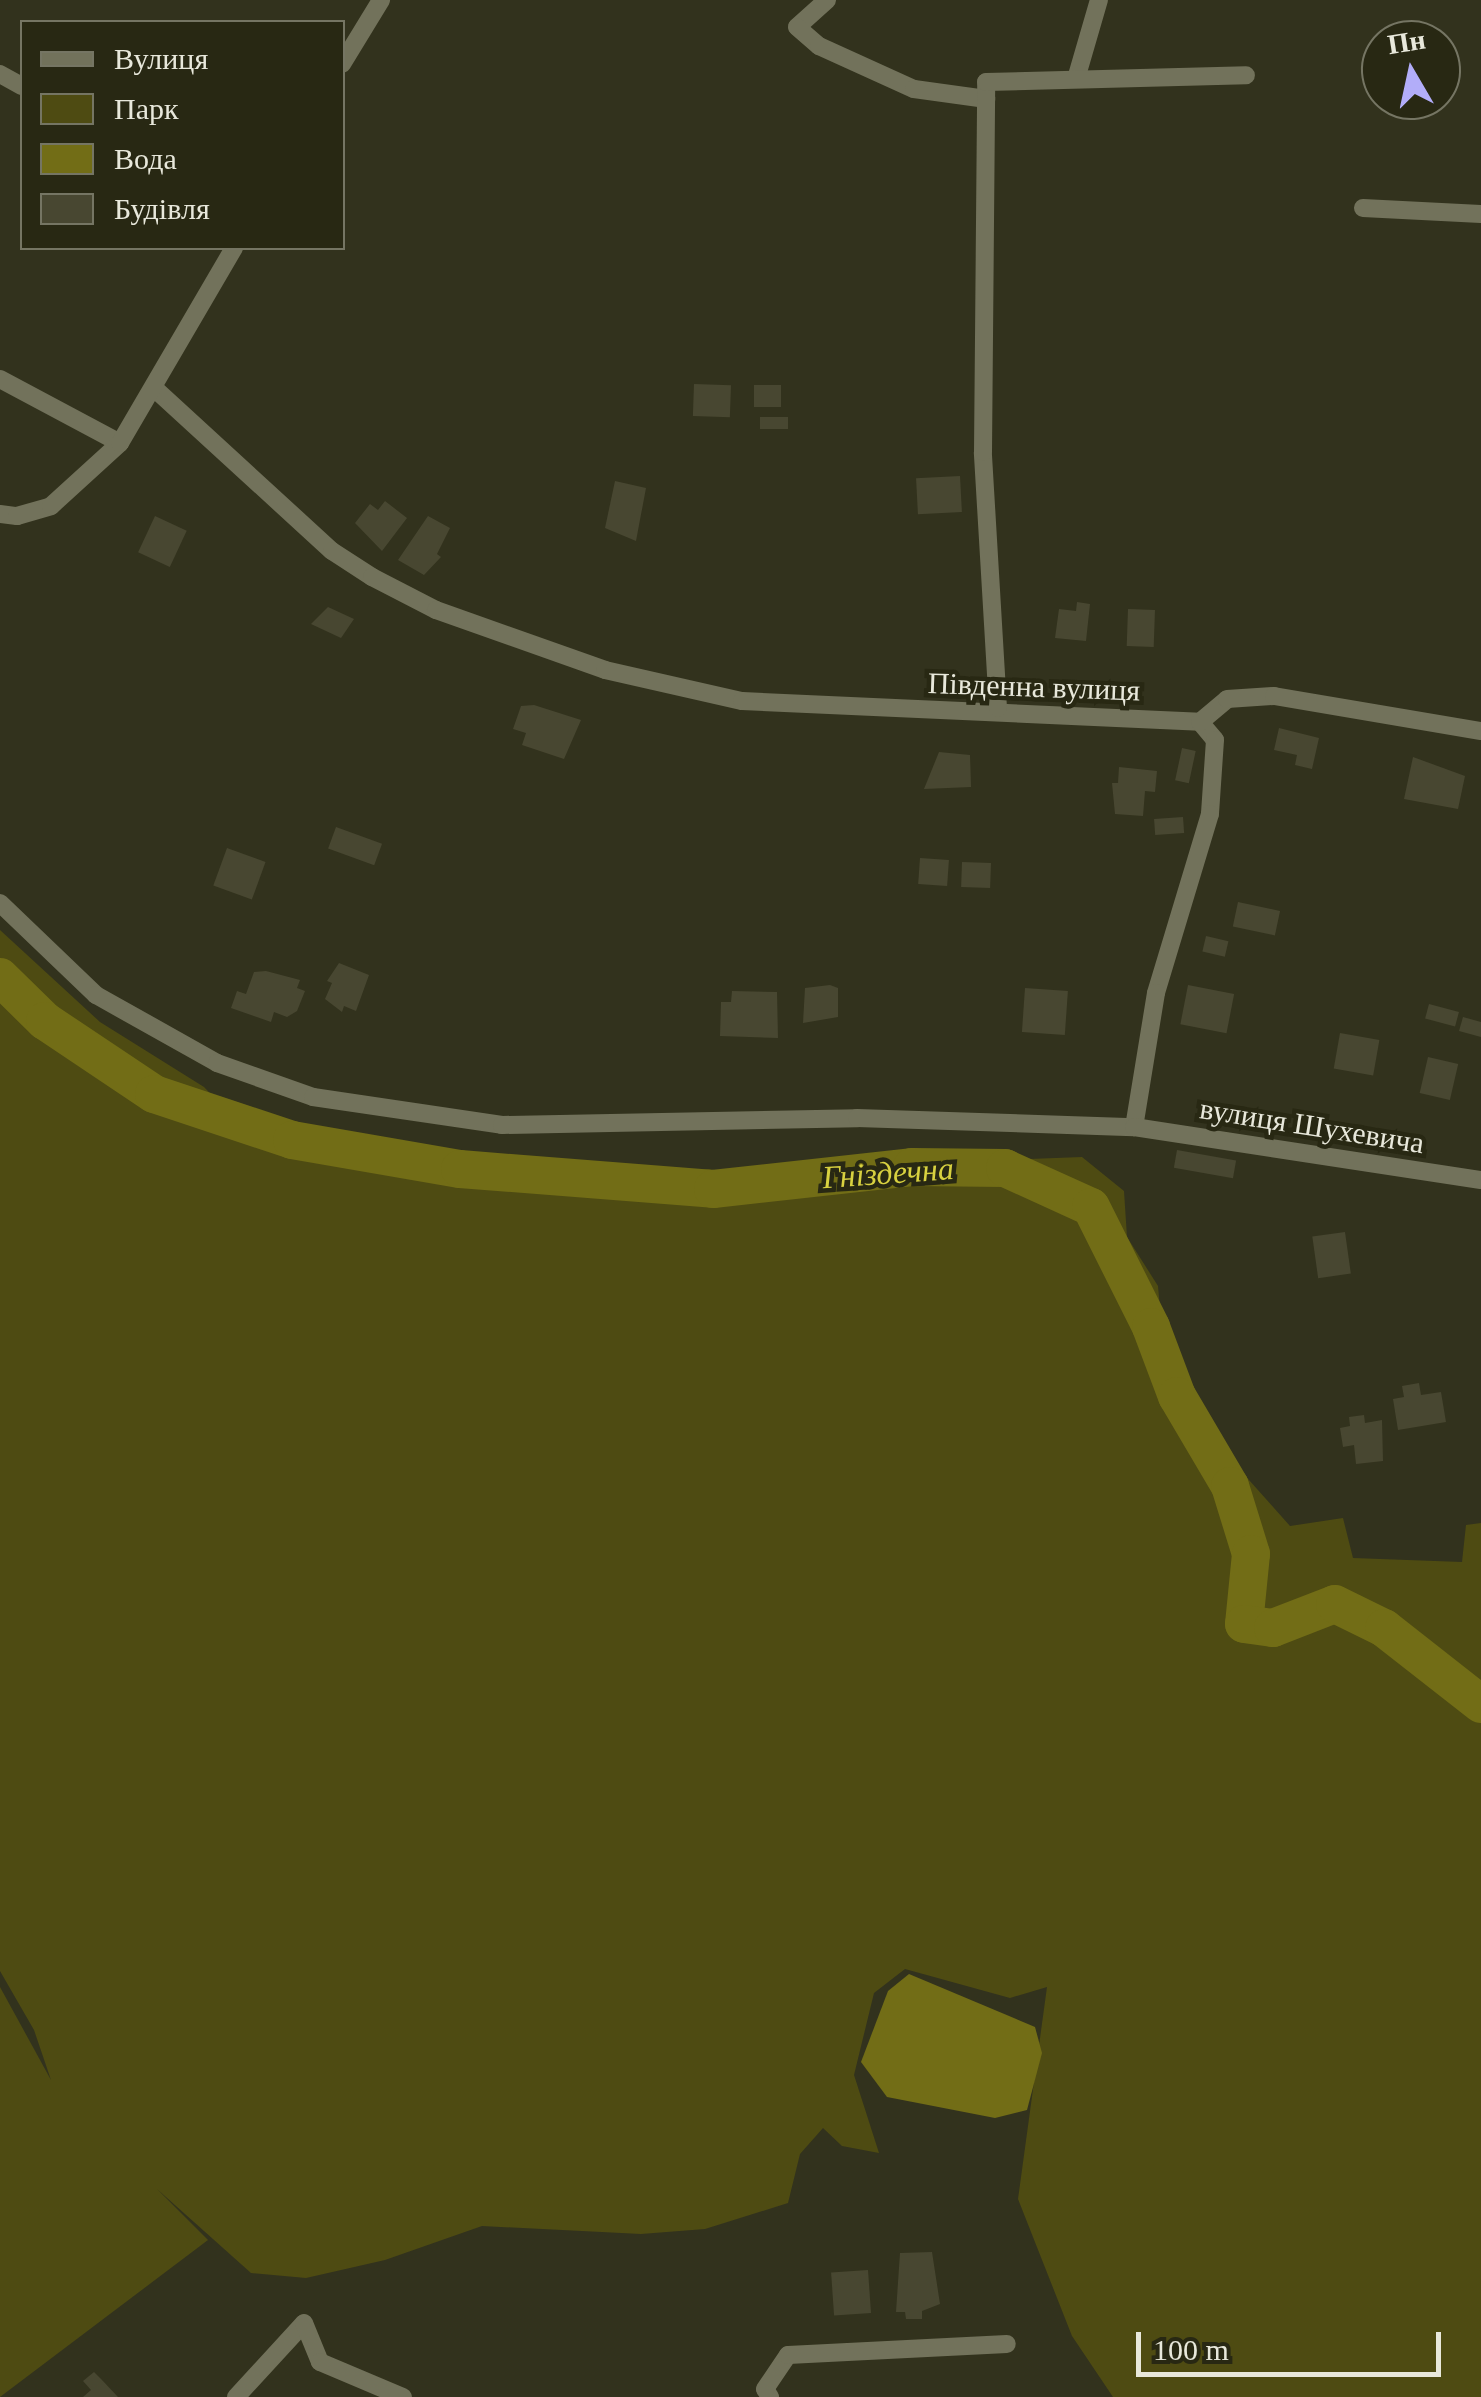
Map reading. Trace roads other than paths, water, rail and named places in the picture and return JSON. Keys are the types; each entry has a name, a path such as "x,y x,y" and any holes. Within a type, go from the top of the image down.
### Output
{"street":[{"path":"345,59 380,0"},
{"path":"827,0 797,27 819,46 914,90 986,99"},
{"path":"1076,79 1099,0"},
{"path":"998,708 983,452 986,82 1246,76"},
{"path":"1363,208 1481,214"},
{"path":"0,514 17,516 51,506 120,443 233,250"},
{"path":"0,379 120,443"},
{"name":"Південна вулиця","path":"154,388 332,551 459,618 605,670 742,700 886,710 998,708 1200,722"},
{"path":"1134,1127 1156,993 1210,814 1214,740 1200,722 1227,700 1274,696 1481,730"},
{"name":"вулиця Шухевича","path":"0,903 96,996 217,1064 313,1097 502,1125 857,1118 1134,1127 1481,1180"},
{"path":"236,2397 304,2323 320,2362 403,2397"},
{"path":"770,2397 765,2390 788,2355 1007,2344"}],"water":[{"path":"909,1974 1035,2027 1042,2053 1027,2110 995,2118 887,2097 861,2062 888,1991"}],"waterway":[{"name":"Гніздечна","path":"0,977 45,1021 154,1094 292,1140 460,1169 713,1189 912,1167 1005,1168 1091,1207 1151,1327 1177,1396 1230,1486 1251,1554 1244,1624 1273,1628 1335,1604 1384,1628 1481,1704"}]}
